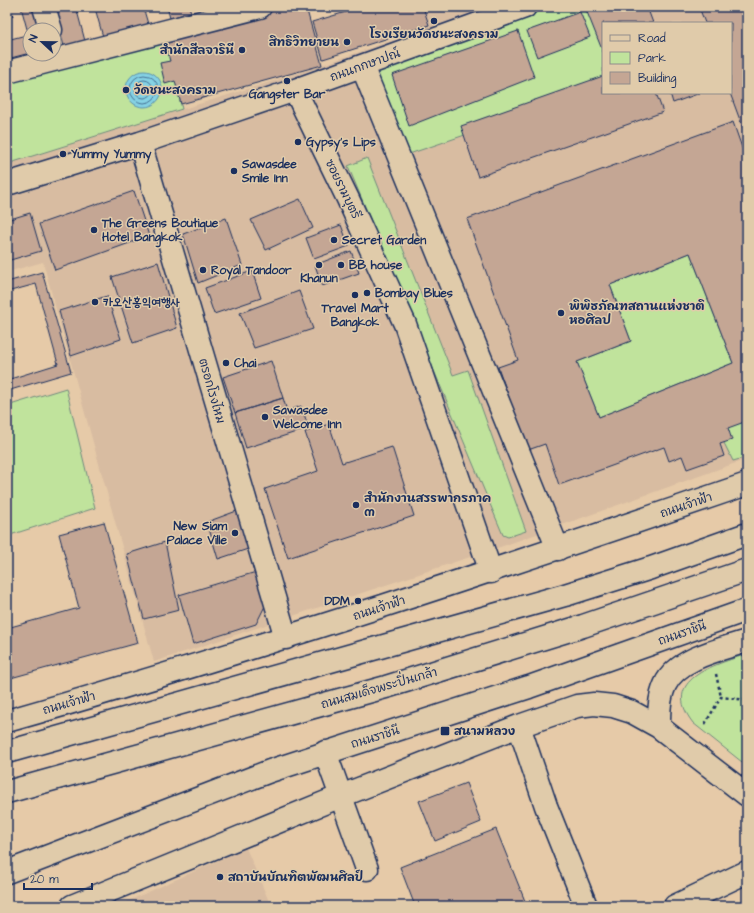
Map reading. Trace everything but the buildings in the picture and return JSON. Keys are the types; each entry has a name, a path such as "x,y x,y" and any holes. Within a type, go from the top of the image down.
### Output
{"street":[{"path":"44,7 48,22"},
{"path":"62,50 260,7"},
{"name":"ถนนกกษาปณ์","path":"295,90 525,7"},
{"path":"7,72 30,62"},
{"path":"362,66 558,549"},
{"path":"7,184 140,144 295,90"},
{"name":"ซอยรามบุตรี","path":"295,90 348,199 405,324 492,572"},
{"name":"ตรอกโรงไหม","path":"140,144 286,638"},
{"name":"ถนนเจ้าฟ้า","path":"7,721 152,680 286,638 492,572 747,484"},
{"path":"7,752 565,594 651,568 747,534"},
{"name":"ถนนสมเด็จพระปิ่นเกล้า","path":"7,792 386,687 583,626 747,570"},
{"name":"ถนนราชินี","path":"7,872 210,793 325,752 521,689 747,610"},
{"path":"659,727 660,706 665,684 676,669 696,658 747,641"},
{"path":"72,906 340,796 519,726 577,706 594,704 613,706 632,712 659,727 747,795"},
{"path":"519,726 546,806 586,906"},
{"path":"325,752 368,869"},
{"path":"675,906 747,872"}],"path":[{"path":"705,724 721,697 716,670"},
{"path":"721,697 747,700"}],"shaded area":[{"path":"418,7 747,7 747,459 500,547 154,662 43,262 7,272 7,164 308,70 424,29"},
{"name":"สถาบันบัณฑิตพัฒนศิลป์","path":"246,848 271,906 117,906"}],"green space":[{"path":"550,7 645,7 602,22 602,88 409,154 372,70"},
{"path":"164,35 182,109 7,164 7,66 27,62 62,62 62,55"},
{"path":"367,158 453,375 468,370 526,531 508,537 503,535 348,166"},
{"path":"690,253 733,363 599,417 577,362 631,341 610,285"},
{"path":"66,388 95,508 7,536 7,406"},
{"path":"747,401 747,457 733,461 712,419"},
{"path":"747,654 747,766 693,723 684,708 683,695 687,685 695,676 720,663"}],"water":[{"path":"148,71 157,76 161,82 161,96 157,102 148,107 140,107 131,102 127,96 126,85 131,76 137,72"}],"place":[{"name":"โรงเรียนวัดชนะสงคราม","path":"434,21"},
{"name":"สิทธิวิทยายน","path":"347,42"},
{"name":"สำนักสีลจารินี","path":"242,50"},
{"name":"Gangster Bar","path":"287,81"},
{"name":"วัดชนะสงคราม","path":"126,90"},
{"name":"Gypsy's Lips","path":"298,142"},
{"name":"Yummy Yummy","path":"63,154"},
{"name":"Sawasdee Smile Inn","path":"234,171"},
{"name":"The Greens Boutique Hotel Bangkok","path":"94,230"},
{"name":"Secret Garden","path":"334,240"},
{"name":"Khanun","path":"319,265"},
{"name":"BB house","path":"341,265"},
{"name":"Royal Tandoor","path":"203,270"},
{"name":"Bombay Blues","path":"367,293"},
{"name":"Travel Mart Bangkok","path":"355,295"},
{"name":"카오산홍익여행사","path":"95,302"},
{"name":"พิพิธภัณฑสถานแห่งชาติ หอศิลป","path":"561,313"},
{"name":"Chai","path":"226,363"},
{"name":"Sawasdee Welcome Inn","path":"265,417"},
{"name":"สำนักงานสรรพากรภาค ๓","path":"356,505"},
{"name":"New Siam Palace Ville","path":"235,533"},
{"name":"DDM","path":"358,601"},
{"name":"สนามหลวง","path":"445,731"},
{"name":"สถาบันบัณฑิตพัฒนศิลป์","path":"220,877"}]}
